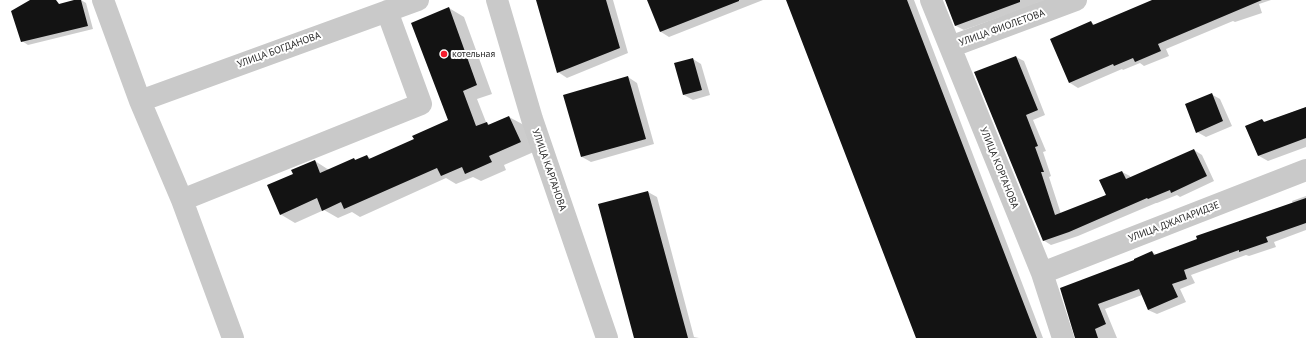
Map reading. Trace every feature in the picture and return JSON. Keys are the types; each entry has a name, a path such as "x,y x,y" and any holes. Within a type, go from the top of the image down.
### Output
{"street":[{"path":"103,0 140,100 182,200 234,338"},
{"name":"УЛИЦА БОГДАНОВА","path":"140,100 418,0"},
{"name":"УЛИЦА КАРГАНОВА","path":"497,0 532,119 607,338"},
{"name":"УЛИЦА КОРГАНОВА","path":"931,0 1042,273 1063,338"},
{"name":"УЛИЦА ФИОЛЕТОВА","path":"950,47 1076,0"},
{"path":"182,200 421,104 387,11"},
{"name":"УЛИЦА ДЖАПАРИДЗЕ","path":"1042,273 1306,170"}],"building":[{"path":"30,0 56,0 59,4 74,0 81,0 88,26 21,42 11,11"},
{"path":"536,0 606,0 620,48 557,73"},
{"path":"647,0 739,0 739,1 660,32"},
{"path":"786,0 907,0 1037,338 916,338"},
{"path":"945,0 1020,0 1020,2 955,26"},
{"path":"1152,0 1262,0 1158,44 1161,51 1135,62 1133,58 1114,66 1113,64 1069,83 1050,39 1091,21 1093,25"},
{"path":"449,7 477,85 463,91 476,126 487,122 488,125 509,116 521,142 489,156 492,162 465,174 462,167 441,176 437,168 344,209 341,202 322,211 317,198 280,215 267,185 293,174 291,170 315,160 320,173 354,158 355,160 367,155 369,159 414,139 412,136 448,120 411,23"},
{"path":"1016,56 1038,110 1026,115 1038,146 1035,147 1044,172 1041,172 1055,215 1106,195 1099,180 1122,171 1126,179 1194,149 1207,176 1171,193 1170,190 1148,199 1147,198 1069,232 1043,241 974,72"},
{"path":"693,58 702,90 683,95 674,63"},
{"path":"628,76 646,139 581,157 563,95"},
{"path":"1212,93 1223,121 1196,133 1185,104"},
{"path":"1306,107 1306,138 1258,156 1245,126 1262,119 1264,122"},
{"path":"648,191 688,338 634,338 598,204"},
{"path":"1306,198 1306,223 1266,237 1268,242 1239,252 1239,250 1184,270 1187,279 1172,284 1178,297 1148,310 1139,289 1098,304 1106,324 1095,329 1098,338 1075,338 1060,288 1134,260 1152,251 1154,255 1197,239 1196,236"}],"place":[{"name":"котельная","path":"444,54"}]}
